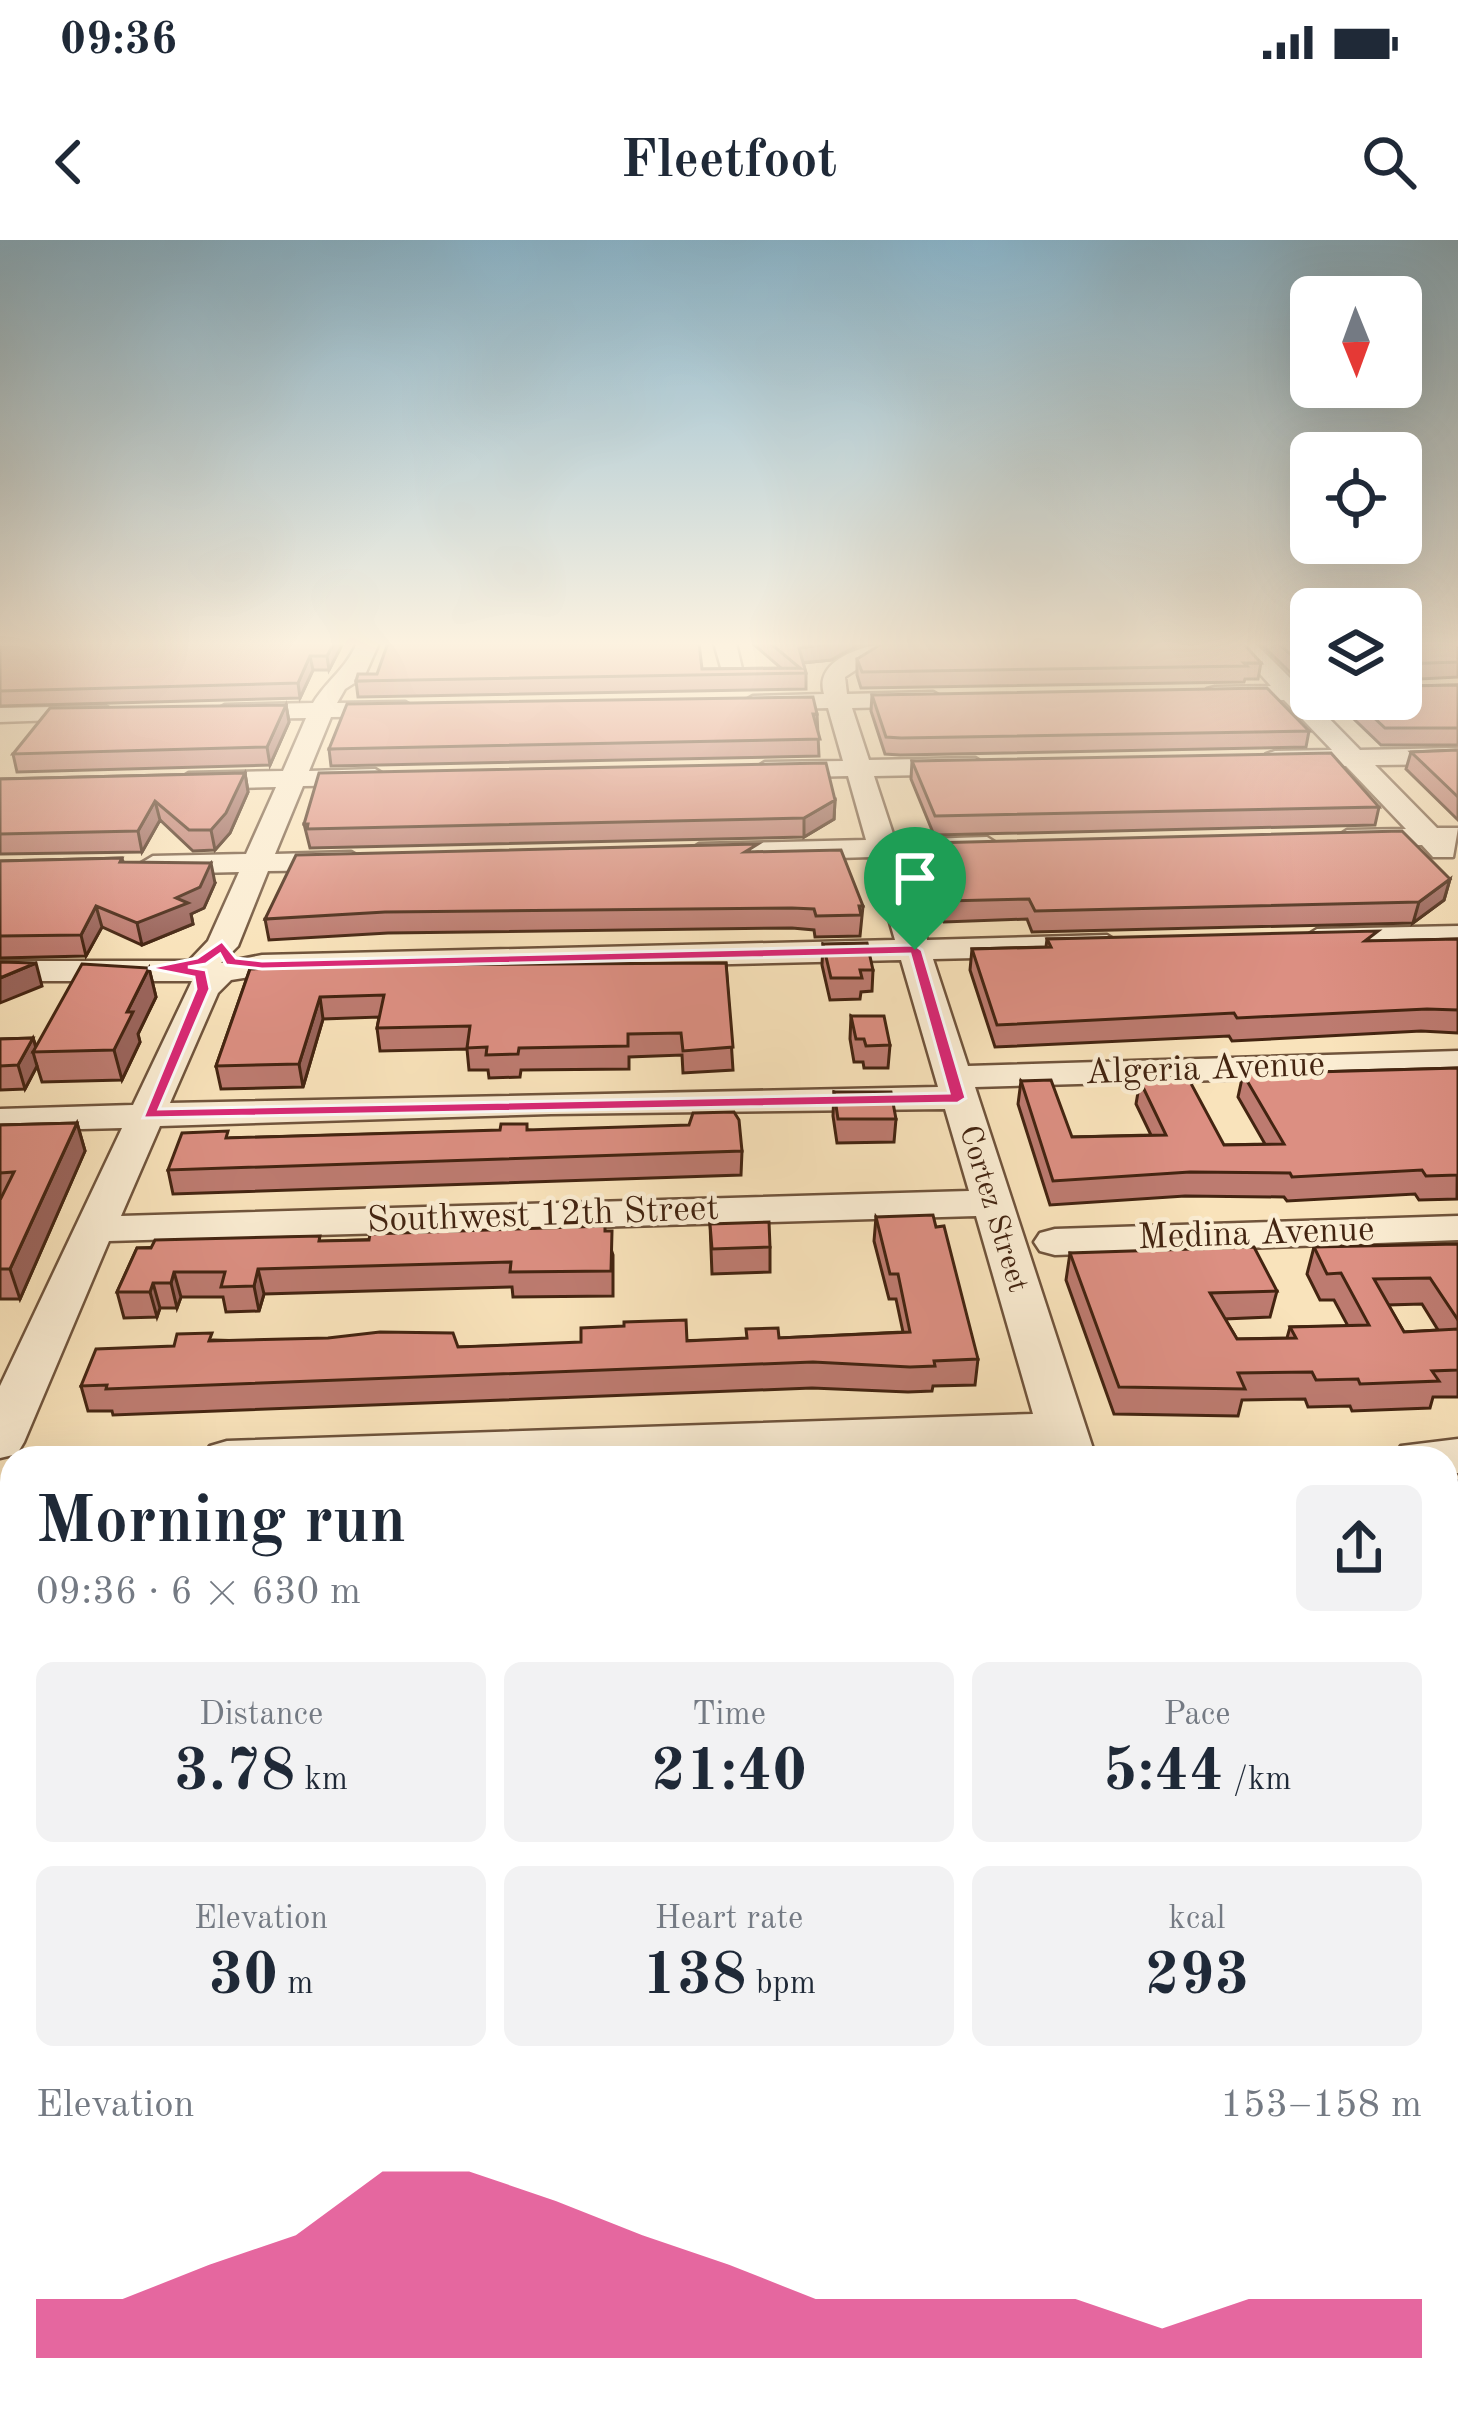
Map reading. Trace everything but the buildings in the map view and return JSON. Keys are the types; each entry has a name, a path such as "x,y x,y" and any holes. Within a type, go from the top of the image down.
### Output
{"street":[{"path":"0,1442 21,1338 95,1229 217,967 308,745"},
{"name":"Cortez Street","path":"851,745 1066,1444"},
{"path":"1343,745 1444,836 1458,866"},
{"path":"1258,759 1458,755"},
{"path":"742,770 1004,765"},
{"path":"161,781 414,776"},
{"path":"1308,839 1444,836"},
{"path":"662,854 1008,846"},
{"path":"117,866 376,861"},
{"path":"1295,940 1458,936"},
{"path":"0,971 1132,944"},
{"name":"Algeria Avenue","path":"0,1120 955,1087 1458,1062"},
{"name":"Southwest 12th Street","path":"95,1229 991,1202"},
{"name":"Medina Avenue","path":"1055,1242 1458,1228"},
{"path":"946,1446 1066,1444"}],"route":[{"path":"222,946 231,962 262,965 915,950 958,1098 149,1114 203,989 201,973 155,968 201,962 222,946"}]}
